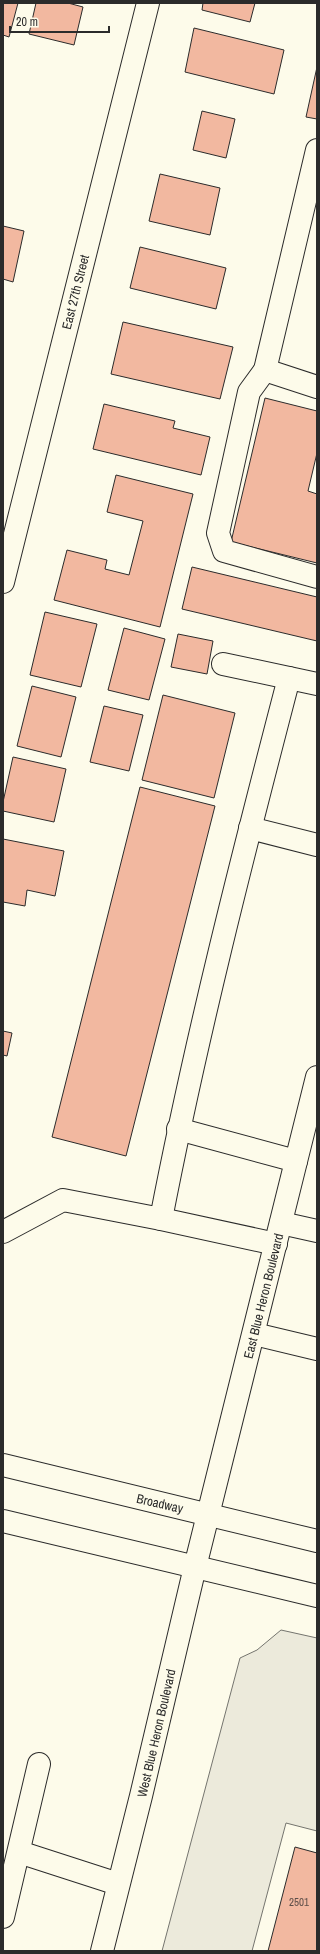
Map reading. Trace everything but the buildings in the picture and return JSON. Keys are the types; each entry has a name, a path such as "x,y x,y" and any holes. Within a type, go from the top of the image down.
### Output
{"main road":[{"name":"East 27th Street","path":"3,582 148,3"},
{"path":"317,150 265,370 249,392 218,534 224,551 317,577"},
{"path":"265,370 317,387"},
{"path":"223,664 317,684"},
{"path":"161,1219 178,1129 250,828 289,678"},
{"path":"250,828 317,845"},
{"name":"East Blue Heron Boulevard","path":"208,1514 317,1077"},
{"path":"178,1129 296,1162"},
{"path":"3,1232 63,1200 161,1219 279,1233 317,1231"},
{"path":"254,1334 317,1349"},
{"name":"Broadway","path":"3,1465 317,1541"},
{"name":"West Blue Heron Boulevard","path":"102,1951 141,1796 208,1514"},
{"path":"3,1522 317,1596"},
{"path":"3,1918 39,1764"},
{"path":"19,1852 118,1884"}],"shaded area":[{"path":"281,1630 317,1638 317,1831 286,1823 252,1951 162,1951 240,1658 257,1650"}]}
